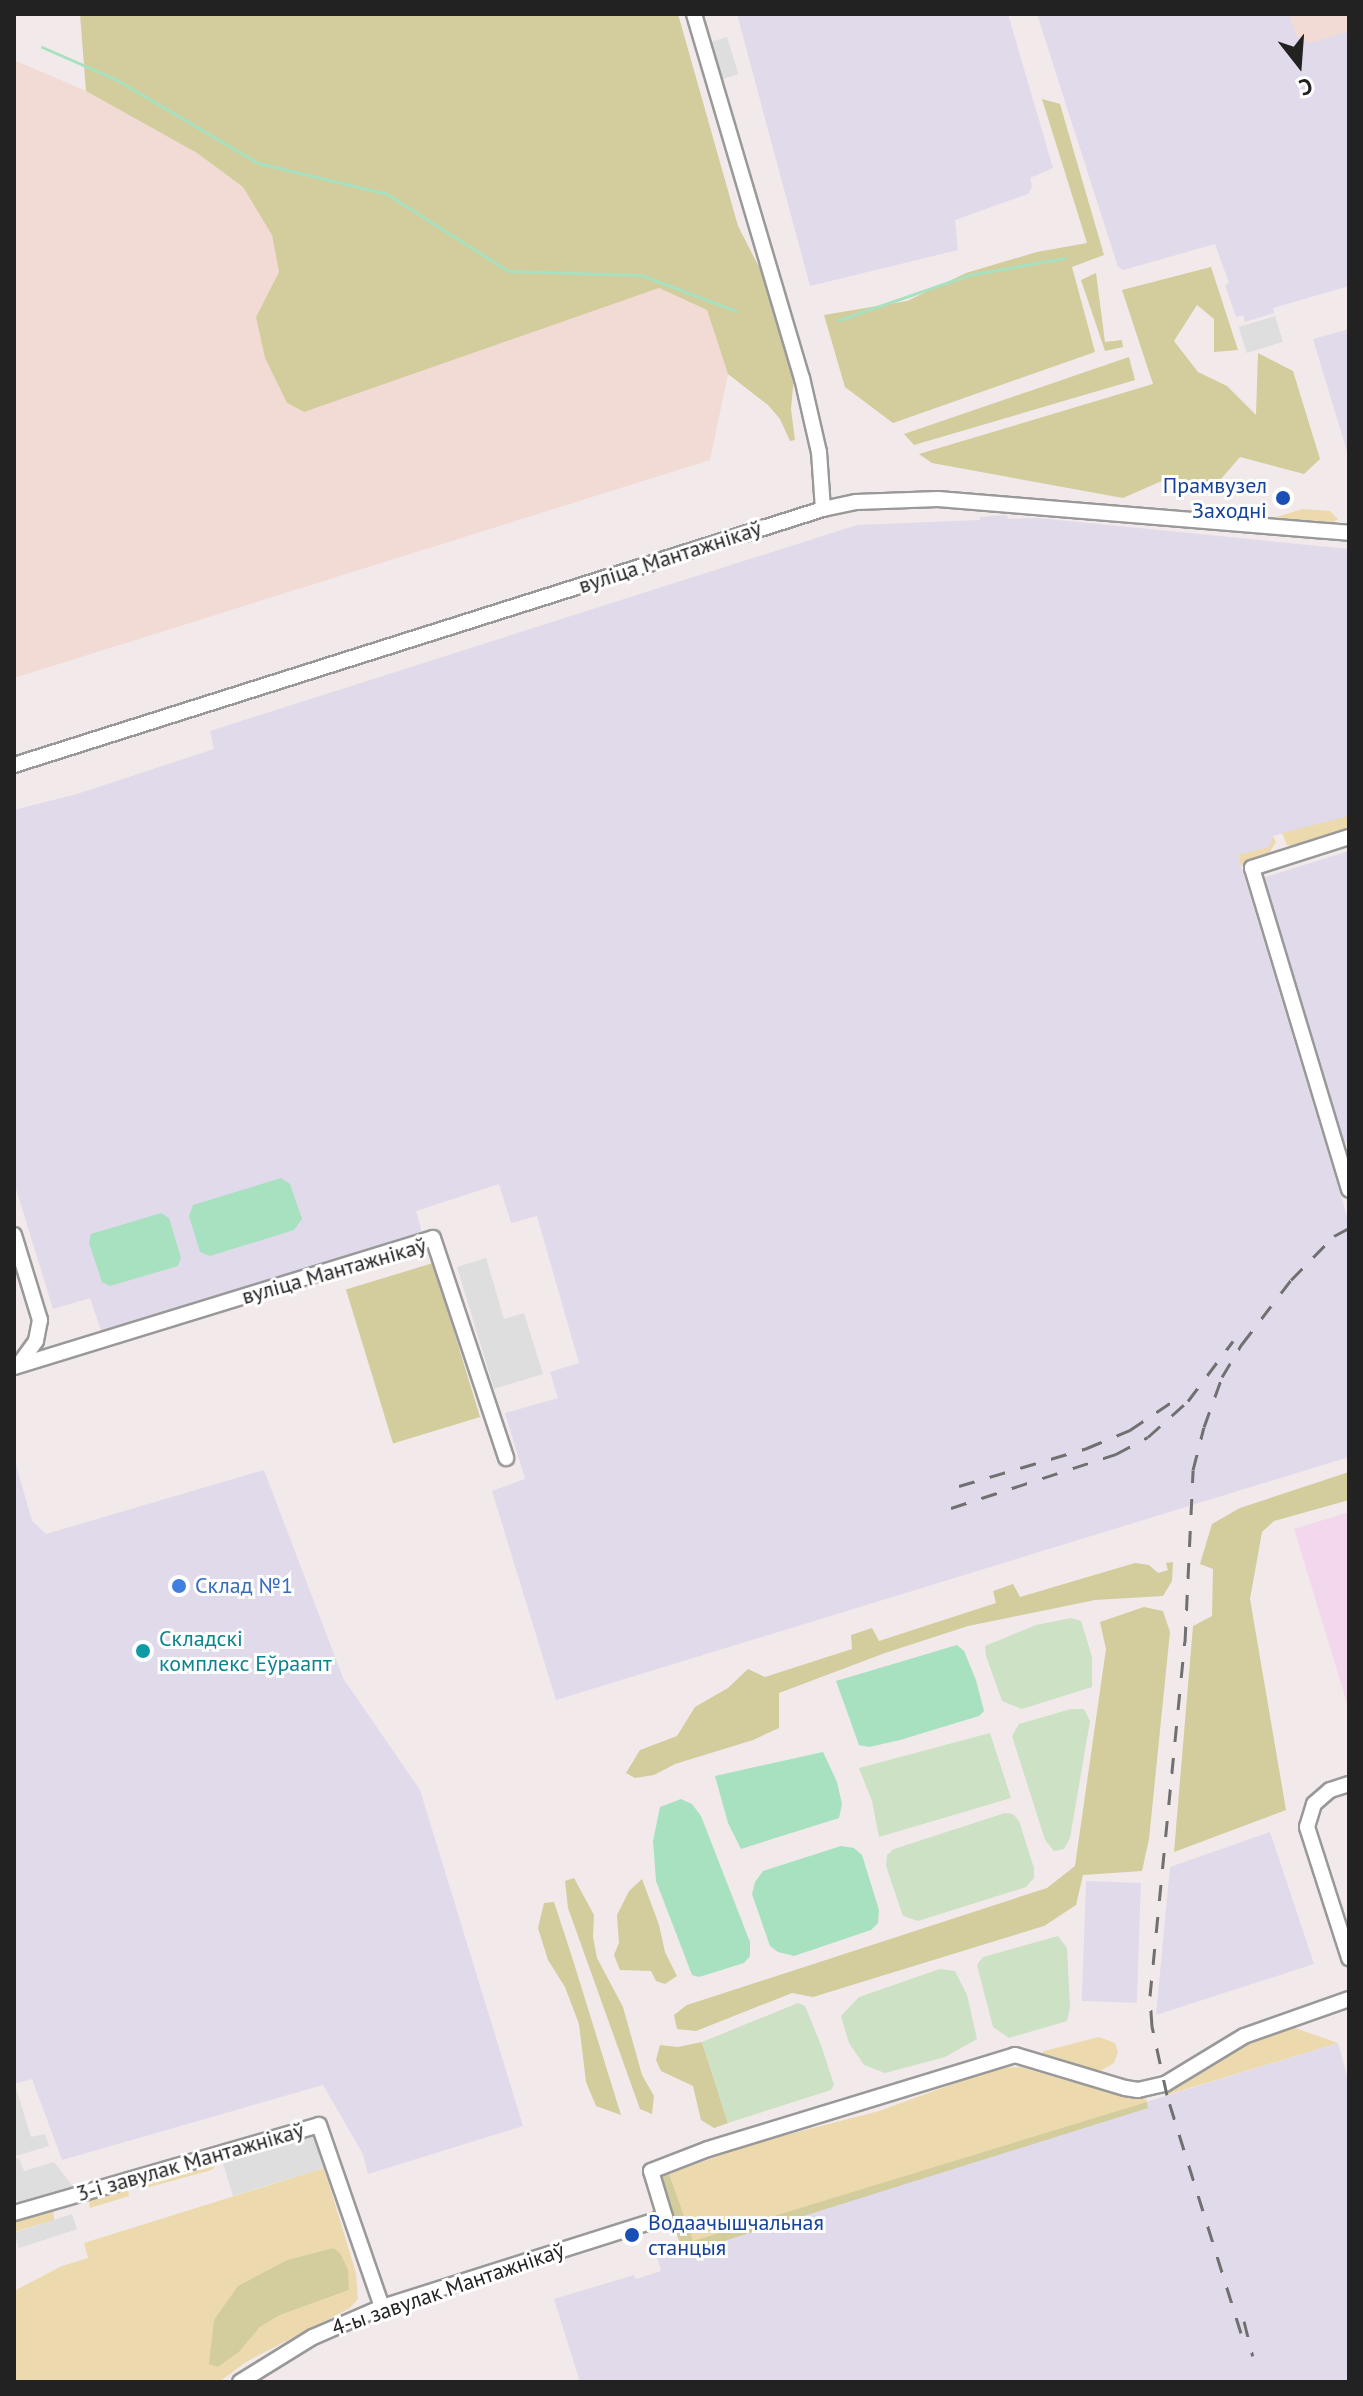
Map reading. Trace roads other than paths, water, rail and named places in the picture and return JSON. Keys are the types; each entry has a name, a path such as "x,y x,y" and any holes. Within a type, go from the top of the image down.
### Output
{"street":[{"path":"694,14 802,378 819,452 823,509"},
{"name":"вуліца Мантажнікаў","path":"14,765 823,509 882,499 938,499 1349,533"},
{"path":"1349,837 1252,868 1344,1156 1349,1190"},
{"path":"14,1235 40,1323 53,1342 68,1350"},
{"name":"вуліца Мантажнікаў","path":"15,1366 433,1238 506,1458"},
{"name":"вуліца Мантажнікаў","path":"15,1366 34,1346 40,1323"},
{"path":"1349,1784 1330,1790 1314,1804 1307,1827 1349,1958"},
{"name":"4-ы завулак Мантажнікаў","path":"240,2382 313,2337 382,2307 665,2217 651,2171 708,2149 1015,2055 1125,2088 1138,2090 1165,2084 1244,2036 1349,1999"},
{"name":"3-і завулак Мантажнікаў","path":"14,2213 319,2125 382,2307"}],"waterway":[{"path":"42,47 117,80 258,163 387,194 508,271 641,275 736,311"},
{"path":"839,320 969,275 1064,258"}],"railway":[{"path":"1241,2333 1167,2095 1152,2026 1150,1996 1185,1642 1193,1470 1222,1377 1242,1344 1291,1280 1334,1236 1349,1228"},
{"path":"951,1508 1116,1454 1148,1437 1188,1401 1233,1341"},
{"path":"959,1486 1087,1448 1130,1430 1176,1399"},
{"path":"1244,2321 1253,2356"}],"place":[{"name":"Прамвузел Заходні","path":"1283,498"},
{"name":"Склад №1","path":"179,1586"},
{"name":"Складскі комплекс Еўраапт","path":"143,1651"},
{"name":"Водаачышчальная станцыя","path":"632,2235"}]}
